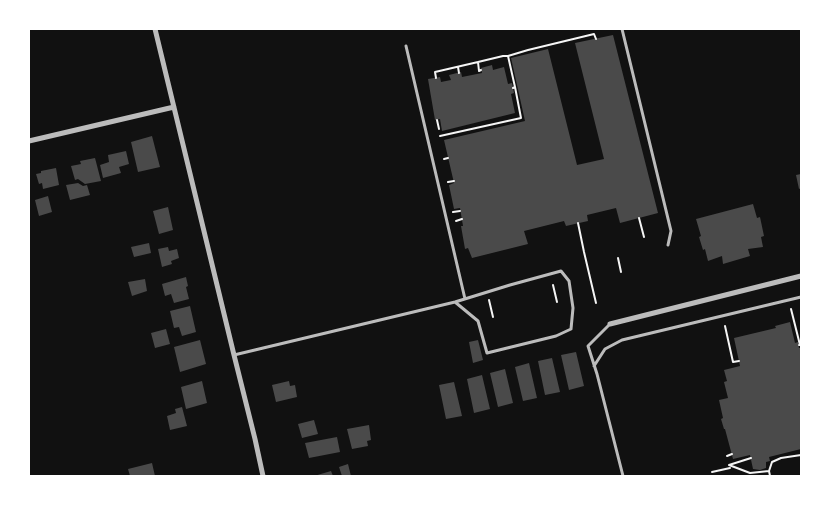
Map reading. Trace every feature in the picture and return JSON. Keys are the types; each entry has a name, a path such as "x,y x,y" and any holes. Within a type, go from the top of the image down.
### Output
{"street":[{"path":"155,29 263,476"},
{"path":"29,138 174,107"},
{"path":"610,324 801,276"}],"lane":[{"path":"622,29 671,231 668,245"},
{"path":"406,46 465,299"},
{"path":"234,355 455,302 561,271 569,281 573,308 571,329 556,336 487,353 478,321 455,302"},
{"path":"594,366 605,349 622,340 801,297"},
{"path":"610,324 588,346 623,476"}],"path":[{"path":"436,78 435,72 458,66 508,56 594,34 596,39"},
{"path":"528,50 529,54"},
{"path":"440,136 521,118 508,56"},
{"path":"478,62 479,71 482,70"},
{"path":"458,66 460,72"},
{"path":"437,120 439,129"},
{"path":"444,159 448,158"},
{"path":"448,182 454,181"},
{"path":"454,212 460,211"},
{"path":"639,218 644,237"},
{"path":"456,221 462,219"},
{"path":"578,223 596,303"},
{"path":"618,258 621,272"},
{"path":"552,285 557,302"},
{"path":"489,300 493,317"},
{"path":"791,309 800,345 798,345"},
{"path":"725,326 733,362 739,361"},
{"path":"790,452 791,456"},
{"path":"727,456 732,454"},
{"path":"770,476 769,471 772,462 781,456 801,455 801,457"},
{"path":"751,458 729,465 750,473 769,471"},
{"path":"712,472 730,468"}],"building":[{"path":"613,35 658,213 620,223 616,208 587,215 588,221 566,226 564,221 524,231 528,244 472,258 468,248 465,249 460,208 454,209 449,185 454,183 444,140 525,121 511,58 548,49 577,165 604,159 575,43"},
{"path":"492,65 493,70 504,67 508,84 512,83 514,93 511,94 515,113 442,131 440,119 435,120 428,79 440,77 441,82 451,80 449,75 461,72 462,77 482,73 481,68"},
{"path":"152,136 160,167 138,172 131,142"},
{"path":"126,151 129,164 119,167 121,173 103,178 100,165 109,162 108,155"},
{"path":"95,158 101,181 85,184 78,179 75,180 71,166 81,164 80,161"},
{"path":"56,168 59,185 43,189 42,183 39,184 36,174"},
{"path":"801,174 801,188 799,189 796,175"},
{"path":"78,183 83,186 87,185 90,195 70,200 66,185"},
{"path":"48,196 52,212 39,216 35,200"},
{"path":"753,204 757,218 760,217 764,236 761,237 763,247 748,249 750,256 723,264 722,256 708,261 699,237 701,236 696,219"},
{"path":"168,207 173,230 159,234 153,211"},
{"path":"149,243 151,253 134,257 131,247"},
{"path":"168,247 169,251 177,249 179,258 171,261 172,264 162,267 158,249"},
{"path":"186,277 189,299 174,303 171,294 165,296 162,284"},
{"path":"145,279 147,291 132,296 128,282"},
{"path":"190,306 196,332 182,336 179,327 174,328 170,311"},
{"path":"790,322 795,343 798,342 799,348 801,348 801,449 769,457 770,461 766,462 766,468 760,470 753,469 750,455 733,459 721,419 723,418 719,400 728,398 724,382 727,381 724,370 740,366 734,338 776,328 775,326"},
{"path":"166,329 170,344 155,348 151,333"},
{"path":"200,340 206,364 180,372 174,347"},
{"path":"478,340 483,360 473,363 469,342"},
{"path":"576,352 584,386 569,390 561,355"},
{"path":"552,358 560,392 545,395 538,361"},
{"path":"529,363 537,398 523,401 515,367"},
{"path":"505,369 513,403 498,407 490,373"},
{"path":"482,375 490,409 474,413 467,379"},
{"path":"202,381 207,403 186,409 181,387"},
{"path":"289,381 290,386 295,385 297,397 276,402 272,385"},
{"path":"454,382 462,416 446,419 439,385"},
{"path":"182,407 187,426 170,430 167,416 176,413 175,409"},
{"path":"314,420 318,434 302,438 298,424"},
{"path":"369,425 371,440 367,441 368,446 352,449 347,429"},
{"path":"337,437 340,452 309,458 305,443"},
{"path":"152,463 155,476 130,476 128,469"},
{"path":"348,464 351,476 342,476 339,467"},
{"path":"331,471 333,476 314,476"}]}
